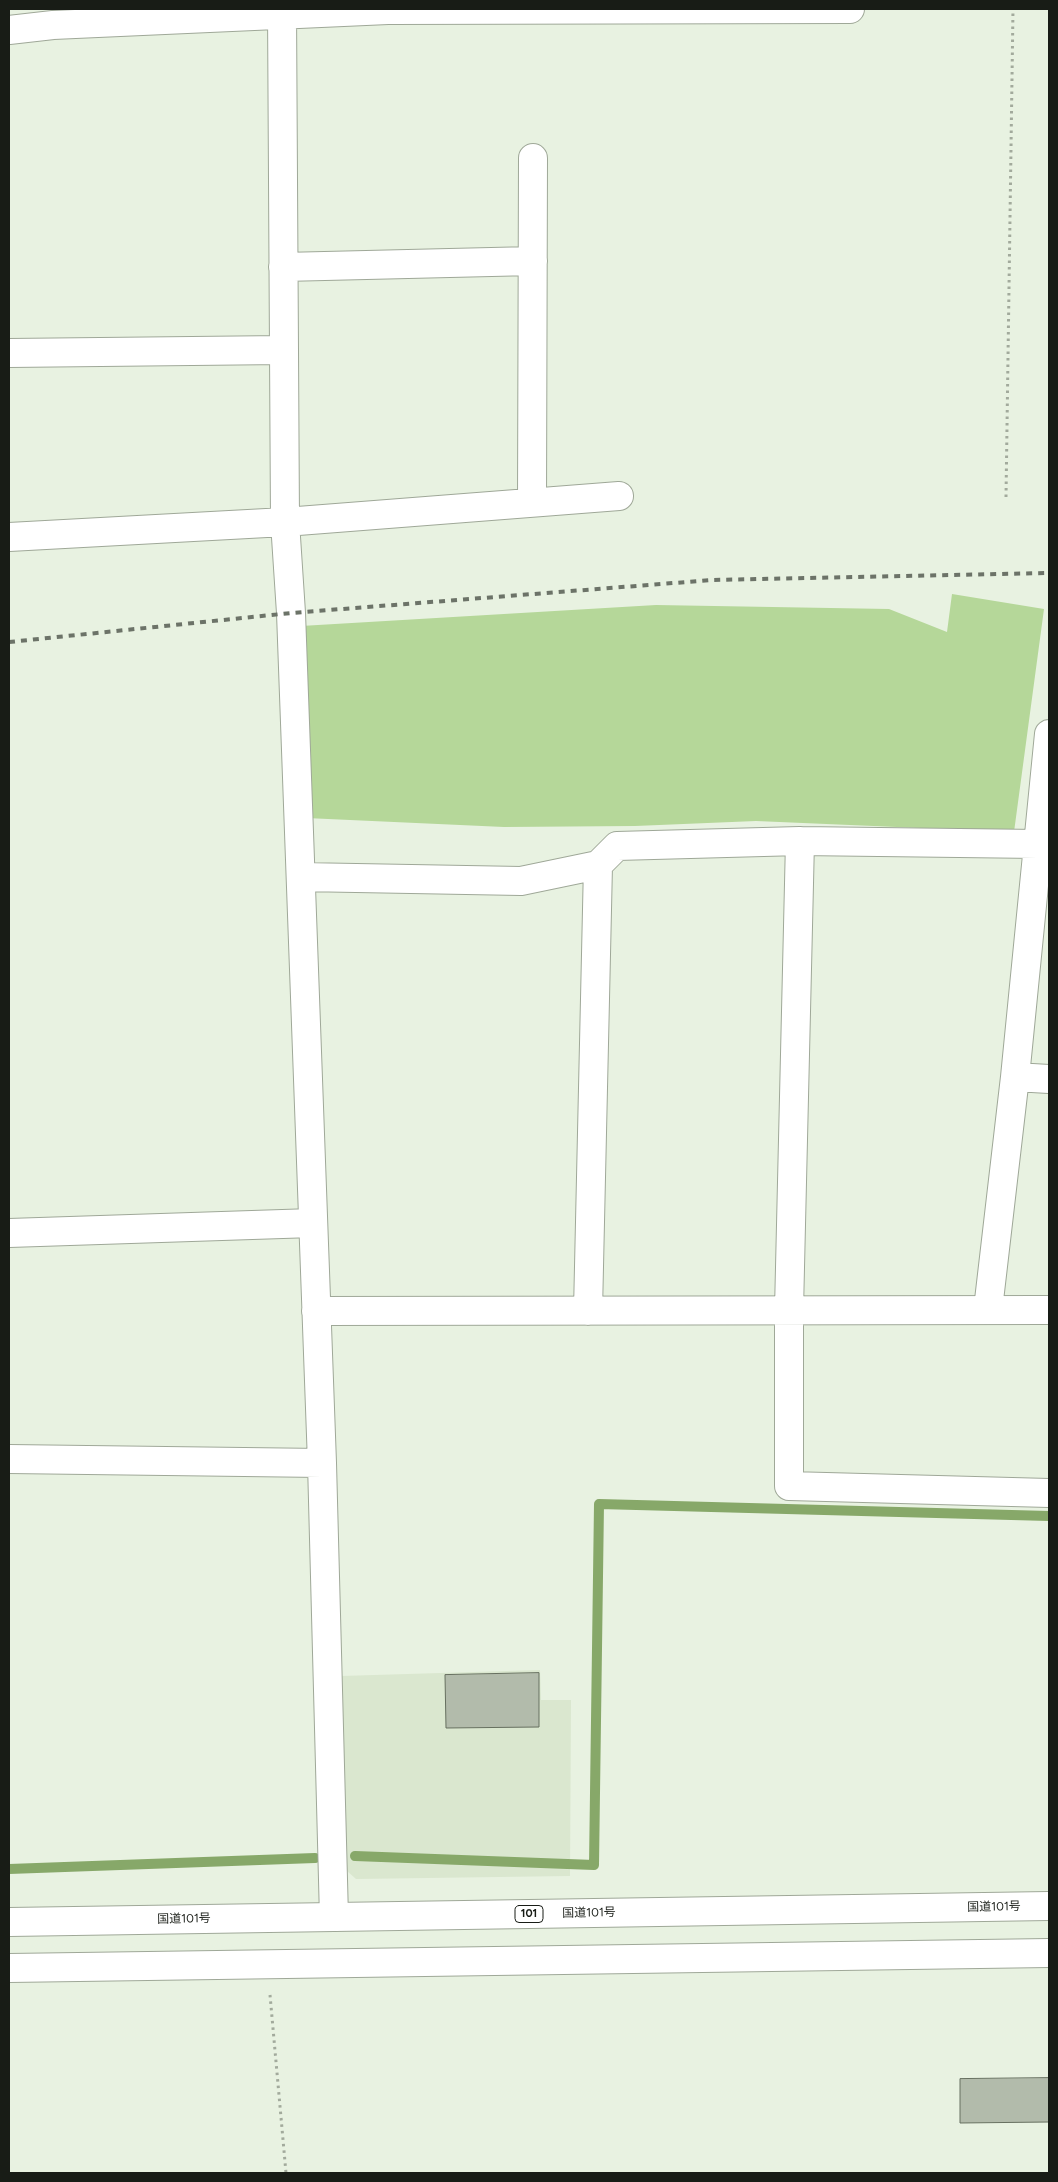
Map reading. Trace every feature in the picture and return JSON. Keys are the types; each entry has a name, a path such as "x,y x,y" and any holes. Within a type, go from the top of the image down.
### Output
{"main road":[{"path":"9,30 52,17 388,9 850,9"},
{"path":"282,12 285,522 291,614 322,1463 334,1917"},
{"path":"532,502 533,158"},
{"path":"283,267 533,261"},
{"path":"9,353 283,350"},
{"path":"9,537 285,522 618,496"},
{"path":"988,1309 1042,850 1049,734"},
{"path":"301,877 522,881 598,865 617,846 800,841 1042,850"},
{"path":"800,841 789,1310 789,1486 1049,1493"},
{"path":"588,1311 598,865"},
{"path":"1015,1078 1049,1079"},
{"path":"9,1233 313,1223"},
{"path":"316,1312 1049,1310"},
{"path":"9,1459 322,1463"},
{"name":"国道101号","path":"9,1922 1049,1906"},
{"path":"9,1968 1049,1953"}],"path":[{"path":"1006,497 1013,9"},
{"path":"267,1964 286,2173"}],"shaded area":[{"path":"540,1670 541,1700 571,1700 570,1876 356,1879 347,1871 341,1676"}],"green space":[{"path":"952,594 1044,609 1014,832 756,821 635,826 504,827 306,818 301,626 656,605 889,609 947,632"}],"building":[{"path":"539,1673 539,1727 446,1728 445,1675"},
{"path":"1049,2078 1049,2122 960,2123 960,2079"}],"waterway":[{"path":"355,1856 594,1865 599,1504 1049,1516"},
{"path":"9,1869 315,1858"}],"railway":[{"path":"9,642 291,613 712,580 1049,573"}]}
